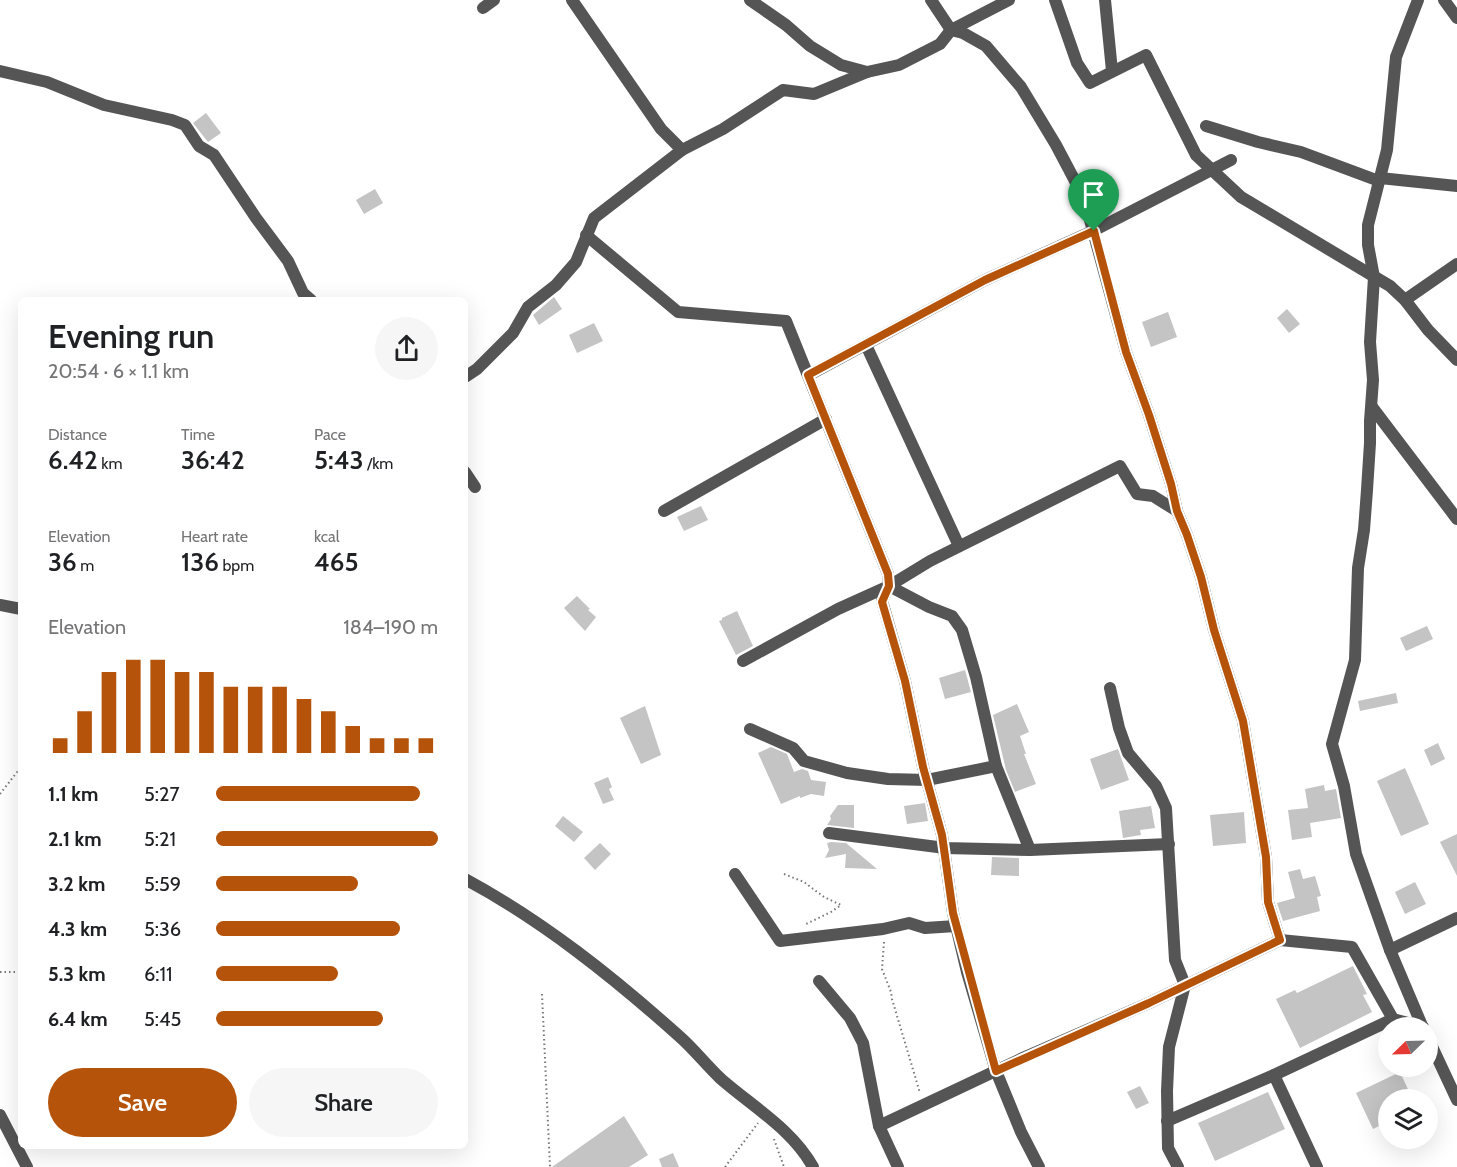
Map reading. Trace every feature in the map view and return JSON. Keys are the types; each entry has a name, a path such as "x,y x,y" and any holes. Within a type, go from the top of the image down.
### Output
{"street":[{"path":"483,8 494,0"},
{"path":"572,0 661,129 682,150"},
{"path":"750,0 786,25 810,46 841,65 867,72"},
{"path":"931,0 951,30 963,33 986,46 1021,87 1056,145 1084,198 1126,352 1149,415 1177,511 1201,577 1214,630 1243,721 1266,857 1268,902 1280,940"},
{"path":"468,375 513,333 528,308 556,285 576,262 594,218 682,150 723,129 783,90 814,94 867,72 899,65 940,44 951,30 996,3 1009,0"},
{"path":"1055,0 1077,63 1090,83 1146,54 1196,155 1241,197 1390,286 1406,300 1428,330 1457,360"},
{"path":"1105,0 1112,71"},
{"path":"1418,0 1396,57 1388,150 1368,225 1368,245 1374,277 1370,342 1373,380 1364,530 1358,568 1355,660 1332,744 1344,786 1356,854 1390,950 1419,1017"},
{"path":"1444,0 1457,18"},
{"path":"0,71 47,82 104,105 185,125 199,146 214,155 288,261 303,293 308,297"},
{"path":"1206,126 1258,142 1302,152 1379,180 1457,186"},
{"path":"808,375 985,280 1094,231 1231,160"},
{"path":"586,235 678,312 786,321 888,574 889,586 882,602 905,681 945,848 944,860 956,926 996,1071 1021,1132 1039,1167"},
{"path":"1406,300 1457,264"},
{"path":"866,345 959,546"},
{"path":"1372,407 1457,519"},
{"path":"664,511 826,419"},
{"path":"742,661 838,609 889,586 959,546 1120,466 1137,494 1153,496 1177,511"},
{"path":"468,477 474,487"},
{"path":"889,586 952,616 962,630 976,676 996,766 1030,850"},
{"path":"0,605 18,608"},
{"path":"1110,688 1119,728 1128,753 1156,786 1166,808 1175,960 1185,985 1169,1047 1168,1148 1178,1167"},
{"path":"750,729 793,748 804,761 847,773 888,779 927,780 996,766"},
{"path":"829,833 945,848 1030,850 1169,844"},
{"path":"735,874 780,941 883,929 909,923 925,928 956,926"},
{"path":"468,881 586,957 681,1037 720,1078 765,1113 804,1151 813,1167"},
{"path":"1390,950 1457,918"},
{"path":"879,1126 1149,1003 1280,940 1352,947 1392,1017"},
{"path":"819,981 850,1018 863,1044 879,1126 898,1167"},
{"path":"1167,1122 1378,1026"},
{"path":"1438,1059 1457,1100"},
{"path":"1274,1075 1317,1167"},
{"path":"0,1115 27,1167"}],"path":[{"path":"0,794 18,771"},
{"path":"784,874 804,882 824,897 841,905 807,922 802,927"},
{"path":"883,929 882,969 891,992 923,1104"},
{"path":"0,972 18,972"},
{"path":"542,994 550,1167"},
{"path":"725,1167 765,1113"}],"building":[{"path":"206,113 221,133 208,142 193,123"},
{"path":"375,189 383,203 364,214 356,200"},
{"path":"554,297 562,309 539,325 533,315"},
{"path":"1287,309 1300,324 1289,333 1277,318"},
{"path":"1168,312 1177,337 1151,347 1142,322"},
{"path":"594,323 603,341 577,353 569,335"},
{"path":"701,506 708,520 684,531 677,517"},
{"path":"577,596 596,617 585,631 564,608"},
{"path":"737,611 753,646 736,655 719,621"},
{"path":"1427,626 1433,639 1406,651 1400,638"},
{"path":"965,670 971,692 945,699 939,678"},
{"path":"1396,693 1398,703 1360,711 1358,701"},
{"path":"1017,704 1029,732 1020,736 1026,754 1024,754 1036,784 1015,792 1006,770 993,715"},
{"path":"645,706 661,755 641,764 620,718"},
{"path":"1438,743 1445,759 1431,766 1424,750"},
{"path":"771,747 787,754 794,772 802,769 808,771 811,780 826,782 824,796 811,794 800,798 800,796 781,804 758,753"},
{"path":"1118,749 1129,780 1101,790 1090,759"},
{"path":"1405,768 1429,824 1401,836 1377,781"},
{"path":"608,777 612,787 609,789 614,800 603,804 594,783"},
{"path":"1324,785 1325,791 1336,789 1341,818 1310,823 1312,837 1292,840 1288,810 1308,808 1305,789"},
{"path":"925,803 928,821 907,824 904,806"},
{"path":"838,805 854,805 854,828 827,825"},
{"path":"1151,806 1155,828 1140,830 1141,835 1123,838 1119,811"},
{"path":"1244,812 1246,843 1213,846 1210,815"},
{"path":"563,816 583,832 574,842 555,826"},
{"path":"1457,834 1457,876 1440,842"},
{"path":"600,843 611,854 595,870 584,858"},
{"path":"827,843 846,843 877,869 845,868 846,854 825,858 829,850"},
{"path":"992,857 1019,858 1019,876 991,875"},
{"path":"1300,869 1303,879 1315,876 1321,896 1317,897 1320,911 1283,921 1277,903 1295,898 1288,872"},
{"path":"1415,882 1426,904 1405,914 1395,892"},
{"path":"1353,966 1367,994 1363,995 1372,1012 1300,1048 1276,999 1295,990 1297,993"},
{"path":"1390,1077 1402,1077 1408,1089 1378,1089 1378,1126 1373,1129 1356,1093"},
{"path":"1140,1086 1149,1103 1136,1109 1127,1092"},
{"path":"1268,1092 1285,1129 1215,1161 1198,1123"},
{"path":"624,1116 648,1155 629,1167 552,1167"},
{"path":"673,1153 679,1167 662,1167 659,1159"}],"route":[{"path":"1094,231 1126,352 1149,415 1177,511 1201,577 1214,630 1243,721 1266,857 1268,902 1280,940 1149,1003 996,1071 967,972 953,913 944,860 945,848 923,767 905,681 882,602 889,586 888,574 808,375 985,280 1094,231"}]}
